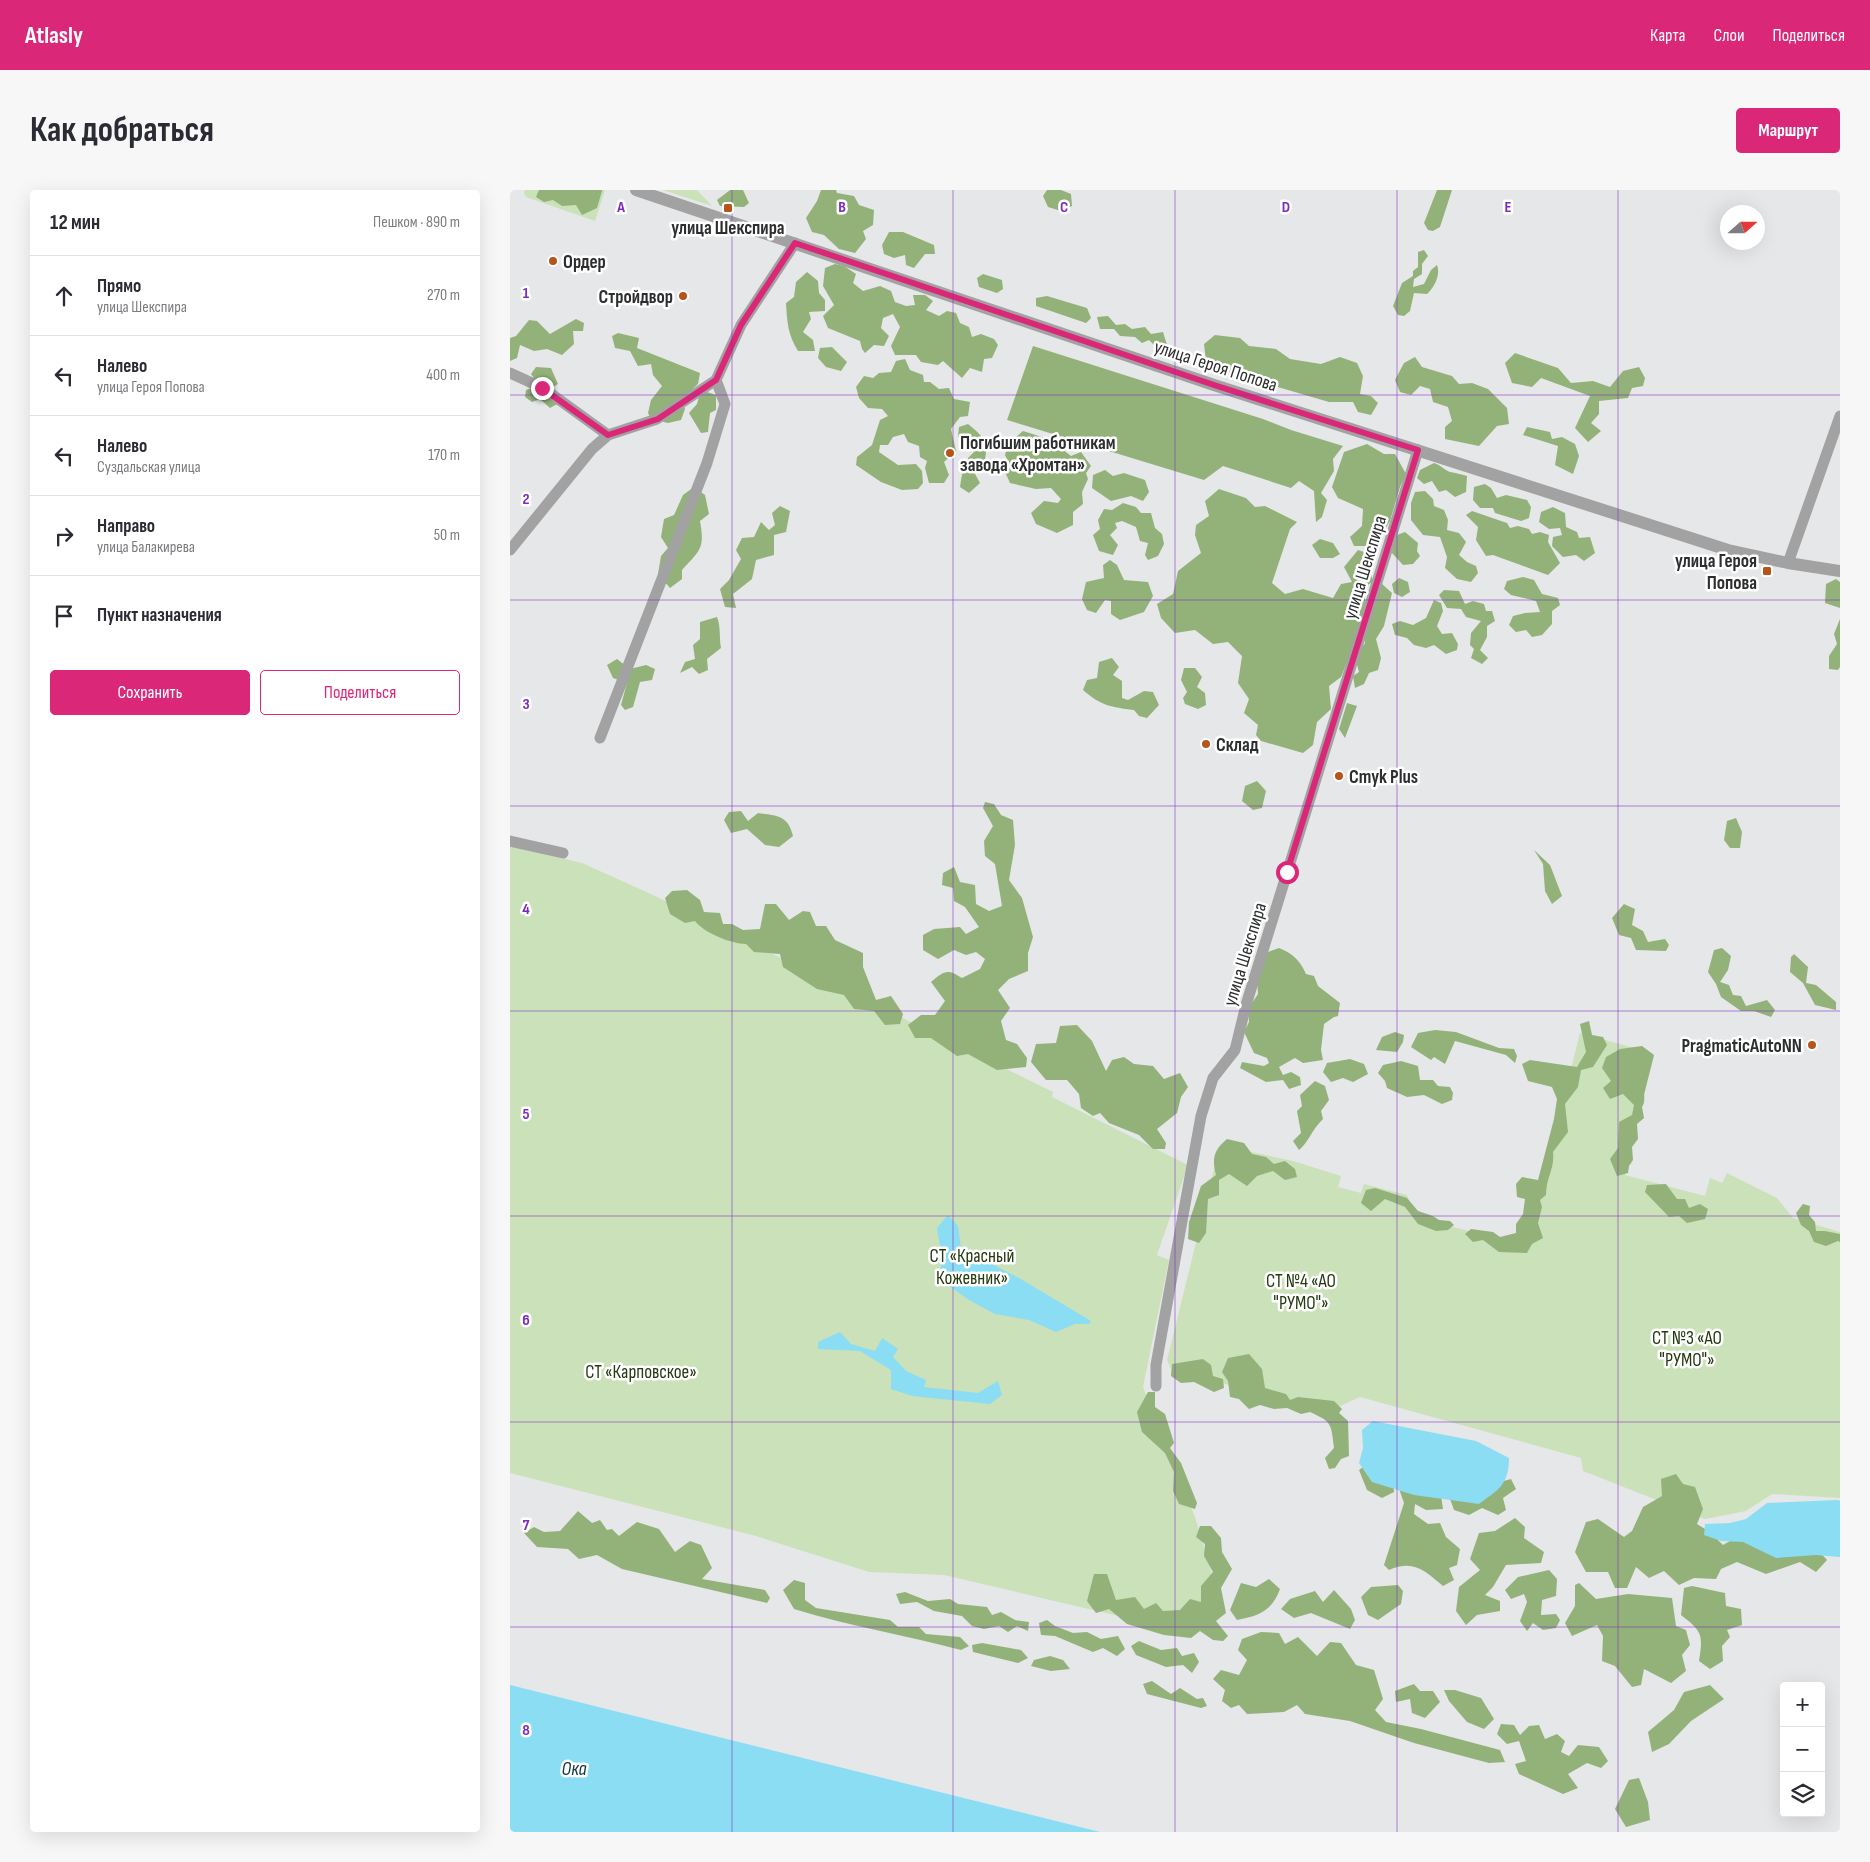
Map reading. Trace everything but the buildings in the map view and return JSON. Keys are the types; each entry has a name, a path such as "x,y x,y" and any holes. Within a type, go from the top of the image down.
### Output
{"street":[{"name":"улица Героя Попова","path":"636,190 1214,385 1728,550 1788,563 1840,571"},
{"path":"510,550 592,449 608,435 658,419 716,380 741,325 795,243"},
{"path":"510,373 542,388 608,435"},
{"path":"600,738 707,463 725,404 716,380"},
{"path":"1788,563 1840,416"},
{"name":"улица Шекспира","path":"1156,1386 1156,1365 1201,1116 1213,1078 1235,1050 1249,996 1418,450"},
{"path":"510,841 563,853"}],"green space":[{"path":"525,190 605,190 595,221 526,197"},
{"path":"539,190 602,191 597,208 582,215 576,205 562,206 553,200 544,202 536,197"},
{"path":"663,190 697,190 712,206"},
{"path":"730,190 743,190 749,203 744,207 720,206 717,200"},
{"path":"821,190 836,190 837,193 854,196 859,205 874,210 873,225 863,231 866,239 855,253 839,249 824,235 812,232 806,218 817,201"},
{"path":"1047,190 1061,190 1071,194 1072,206 1061,211 1048,207 1043,196"},
{"path":"1437,190 1452,190 1440,227 1433,231 1428,230 1424,223"},
{"path":"889,232 903,232 934,245 935,254 925,254 914,268 906,265 905,255 894,258 884,254 882,245"},
{"path":"1424,250 1428,256 1422,264 1422,274 1414,279 1413,287 1424,284 1431,270 1437,265 1436,281 1427,294 1414,293 1410,311 1404,316 1398,315 1393,306 1402,283 1413,276 1413,271 1418,267 1418,252"},
{"path":"835,264 844,266 856,274 853,283 863,291 880,286 891,291 895,302 906,306 915,305 913,295 925,295 933,301 926,310 939,316 947,311 956,313 960,323 969,327 972,337 981,334 994,339 998,345 992,358 984,359 982,372 970,368 962,378 943,361 938,365 921,362 916,355 895,355 891,346 900,327 893,314 883,318 881,328 889,336 884,346 874,345 865,353 860,341 828,328 823,316 834,305 823,286 825,268"},
{"path":"807,272 818,281 819,293 825,300 825,311 809,312 811,319 803,332 813,340 815,351 798,351 789,328 786,303 794,297 796,282"},
{"path":"983,274 1002,280 1003,289 997,293 979,287 977,278"},
{"path":"1047,296 1087,308 1091,318 1086,323 1036,306 1036,298"},
{"path":"1108,316 1116,325 1125,324 1132,329 1145,327 1151,334 1163,332 1167,345 1155,346 1149,340 1142,343 1135,337 1120,336 1114,329 1100,329 1097,317"},
{"path":"576,319 584,323 583,331 573,331 574,344 562,355 547,349 534,351 520,345 517,358 510,361 510,338 516,336 529,320 537,321 550,334"},
{"path":"618,333 639,338 637,348 700,373 698,384 681,400 685,409 681,420 668,423 651,419 648,413 651,400 662,386 653,375 651,364 638,366 630,351 615,348 612,336"},
{"path":"1215,335 1240,338 1249,346 1276,349 1290,359 1321,364 1340,357 1357,363 1363,376 1360,394 1371,396 1378,403 1371,415 1358,412 1353,402 1329,402 1230,373 1206,361 1204,344"},
{"path":"1033,346 1343,446 1333,459 1334,471 1321,493 1327,500 1322,517 1316,522 1314,491 1299,481 1291,488 1223,466 1204,480 1007,420"},
{"path":"832,347 847,362 841,371 826,367 818,358 820,348"},
{"path":"1515,353 1558,368 1571,383 1593,381 1610,387 1623,371 1639,367 1645,378 1643,386 1632,388 1628,398 1599,401 1599,414 1591,423 1601,431 1588,442 1575,428 1590,396 1541,378 1532,387 1512,383 1505,363"},
{"path":"1415,357 1422,367 1452,376 1459,384 1472,383 1488,389 1507,408 1509,424 1497,426 1479,446 1445,439 1445,427 1452,421 1448,407 1433,402 1430,389 1420,386 1411,395 1400,392 1395,380 1404,363"},
{"path":"905,359 910,370 923,375 924,382 930,382 939,389 949,388 954,399 970,402 968,416 960,417 951,429 956,451 944,462 949,475 944,483 929,483 925,468 927,461 920,457 919,446 908,442 904,434 893,437 888,445 880,445 879,452 898,465 916,464 922,471 923,483 918,489 902,490 881,482 856,465 857,457 872,445 880,420 888,416 882,409 868,408 859,398 856,387 864,376 873,378 879,373 891,372 896,361"},
{"path":"536,367 551,368 558,384 553,387 559,403 550,408 540,399 532,402 525,397 526,390 540,386 531,374"},
{"path":"701,390 716,395 716,410 710,413 708,432 701,433 689,413 697,404"},
{"path":"968,424 983,438 986,448 983,468 974,472 980,483 969,493 960,487 962,474 970,469 968,458 974,452 958,437 959,427"},
{"path":"1527,427 1550,432 1552,439 1562,437 1575,444 1579,456 1573,474 1555,465 1558,446 1523,435"},
{"path":"1023,431 1045,438 1054,451 1062,449 1071,456 1081,452 1091,466 1086,473 1088,479 1082,492 1083,504 1073,512 1073,525 1057,533 1036,524 1031,513 1044,501 1058,503 1061,499 1051,488 1036,489 1010,483 1005,472 1011,467 1005,455 1008,444"},
{"path":"1367,444 1384,454 1395,454 1406,474 1390,521 1375,546 1354,546 1350,537 1362,526 1363,509 1338,498 1332,487 1344,452"},
{"path":"1434,463 1450,472 1467,476 1466,492 1455,497 1446,490 1439,492 1432,481 1424,484 1417,478 1420,470"},
{"path":"1105,470 1113,476 1124,473 1145,480 1149,492 1143,501 1131,496 1111,501 1092,488 1093,475"},
{"path":"1485,484 1491,488 1497,498 1506,495 1527,500 1531,507 1529,518 1521,521 1495,513 1493,508 1480,508 1473,500 1474,487"},
{"path":"694,487 705,495 709,514 700,521 702,538 700,548 682,570 682,579 670,588 658,574 661,556 668,548 661,537 664,519 674,515 683,495"},
{"path":"1219,489 1246,498 1255,507 1265,506 1297,522 1290,529 1272,583 1285,594 1303,589 1333,598 1341,584 1352,582 1344,567 1358,550 1364,552 1362,564 1369,568 1373,581 1362,590 1366,602 1355,642 1341,677 1329,686 1331,709 1317,722 1313,745 1303,753 1261,741 1256,735 1258,725 1244,713 1249,699 1238,683 1242,656 1228,642 1213,644 1195,630 1175,633 1161,618 1157,604 1173,594 1178,571 1201,553 1195,535 1196,525 1209,516 1205,501"},
{"path":"1425,491 1433,499 1434,506 1444,510 1448,520 1447,530 1459,533 1466,542 1459,555 1467,562 1476,566 1478,573 1471,582 1457,579 1445,568 1447,557 1440,537 1423,535 1411,520 1411,503 1415,492"},
{"path":"1123,503 1136,507 1141,513 1151,513 1155,528 1162,534 1164,544 1158,556 1148,560 1145,555 1148,543 1140,541 1136,527 1122,521 1115,523 1117,528 1110,535 1118,545 1113,555 1099,551 1093,535 1100,529 1098,520 1104,509 1112,510"},
{"path":"780,506 790,511 786,532 774,535 774,555 756,560 752,579 733,594 736,608 725,607 720,589 729,580 741,559 736,550 742,538 754,537 761,522 769,530 775,525 772,513"},
{"path":"1553,507 1565,513 1566,527 1577,532 1579,538 1590,537 1595,553 1584,561 1576,555 1563,557 1552,546 1553,537 1562,535 1560,528 1549,529 1539,522 1541,512"},
{"path":"1472,511 1507,523 1510,528 1518,526 1529,529 1532,534 1540,532 1549,535 1548,542 1560,563 1548,575 1493,555 1486,556 1476,540 1478,527 1466,515"},
{"path":"1405,532 1418,543 1417,551 1420,556 1413,564 1403,565 1392,553 1394,536"},
{"path":"1320,539 1333,543 1340,554 1333,558 1320,558 1312,545"},
{"path":"1110,560 1117,565 1124,580 1148,582 1153,596 1144,612 1120,620 1111,614 1111,601 1105,600 1096,613 1087,610 1082,599 1086,582 1104,578 1103,565"},
{"path":"1523,577 1534,580 1542,594 1558,598 1560,605 1552,611 1552,624 1542,635 1532,637 1526,630 1516,632 1509,625 1513,616 1540,612 1536,601 1511,595 1504,589 1507,581"},
{"path":"1399,578 1408,582 1410,592 1402,597 1394,593 1392,584"},
{"path":"1836,579 1840,582 1840,608 1825,603 1826,584"},
{"path":"1381,583 1392,593 1384,626 1376,639 1381,658 1378,670 1369,673 1364,684 1355,688 1353,676 1359,672 1355,657 1365,643 1363,632"},
{"path":"1444,590 1459,591 1465,604 1473,601 1484,604 1486,611 1492,611 1495,621 1487,626 1487,637 1480,650 1488,658 1482,664 1471,658 1474,649 1470,645 1471,633 1481,621 1466,617 1461,609 1447,608 1439,595"},
{"path":"1434,600 1441,603 1443,611 1437,626 1442,634 1452,633 1458,644 1457,650 1446,654 1434,645 1426,648 1414,645 1407,638 1395,635 1392,624 1400,621 1413,625 1426,618"},
{"path":"717,617 721,648 707,659 708,670 699,674 692,667 680,673 685,662 695,659 693,645 700,639 700,622"},
{"path":"1840,619 1840,667 1838,670 1829,669 1829,656 1837,644 1834,634"},
{"path":"1112,658 1119,667 1113,675 1122,681 1122,698 1128,700 1144,691 1153,692 1159,705 1147,718 1139,716 1134,710 1101,703 1083,690 1087,680 1097,678 1099,662"},
{"path":"617,659 630,669 646,665 655,669 652,680 640,682 633,707 625,710 621,705 627,683 613,678 607,665"},
{"path":"1184,668 1195,668 1202,677 1197,687 1205,693 1206,705 1198,709 1185,704 1183,698 1187,692 1181,680"},
{"path":"1347,703 1357,706 1345,738 1339,729"},
{"path":"1257,781 1266,791 1262,808 1253,810 1242,801 1245,786"},
{"path":"985,802 994,804 1001,815 1013,820 1015,845 1009,880 1022,898 1033,937 1028,953 1028,971 1009,979 998,990 1010,1008 1001,1021 1006,1040 1017,1044 1027,1058 1026,1067 997,1070 968,1054 957,1056 931,1038 915,1038 908,1025 921,1015 935,1015 945,1001 931,982 939,975 949,972 962,978 980,969 985,959 976,952 966,955 954,950 938,959 923,950 923,935 934,929 960,927 966,934 979,927 965,907 954,901 953,888 942,885 943,873 954,867 960,882 975,885 976,904 989,911 1002,906 995,864 985,856 984,841 993,826 983,808"},
{"path":"741,811 748,821 758,813 781,818 788,824 793,836 779,847 765,845 747,829 731,833 724,820 729,812"},
{"path":"1736,818 1742,832 1740,848 1730,848 1724,840 1727,821"},
{"name":"СТ «Красный Кожевник»","path":"510,846 582,863 653,895 1053,1092 1052,1097 1188,1165 1157,1255 1169,1260 1143,1387 1195,1517 1221,1605 1187,1632 944,1575 869,1572 756,1536 510,1473"},
{"path":"1534,850 1550,865 1562,896 1552,904 1545,891 1543,864"},
{"path":"687,890 700,900 704,912 720,913 723,924 732,924 743,930 760,929 765,904 776,904 789,920 803,911 810,912 816,926 826,926 835,940 863,953 863,967 876,1000 891,996 903,1014 900,1024 885,1025 874,1011 854,1009 844,995 817,989 783,967 780,954 754,952 746,944 740,944 719,937 705,930 695,921 685,923 670,914 665,898 672,891"},
{"path":"1624,904 1635,909 1632,925 1643,931 1648,942 1665,939 1669,945 1666,951 1636,950 1631,938 1619,935 1612,918"},
{"path":"1279,948 1295,958 1306,974 1314,976 1318,986 1340,1003 1338,1016 1324,1024 1321,1050 1323,1060 1303,1063 1295,1058 1279,1067 1283,1075 1291,1072 1300,1077 1301,1085 1289,1089 1283,1080 1266,1082 1240,1068 1242,1062 1264,1066 1269,1063 1267,1058 1254,1053 1244,1032 1249,1022 1248,1009 1258,994 1257,979 1268,952"},
{"path":"1722,948 1731,956 1728,970 1720,982 1729,985 1733,995 1741,996 1746,1006 1767,1000 1775,1010 1771,1017 1754,1011 1741,1011 1721,997 1716,984 1708,972 1714,950"},
{"path":"1794,954 1808,967 1806,983 1816,985 1836,1002 1836,1010 1815,1005 1803,983 1790,972 1791,957"},
{"path":"1589,1021 1592,1035 1603,1037 1607,1045 1593,1067 1581,1070 1578,1087 1565,1104 1568,1132 1553,1152 1553,1163 1547,1183 1546,1195 1540,1200 1542,1207 1538,1223 1543,1238 1532,1244 1527,1253 1499,1252 1483,1240 1473,1242 1465,1234 1471,1229 1493,1232 1500,1237 1516,1233 1516,1224 1523,1214 1525,1199 1517,1197 1516,1184 1522,1177 1538,1180 1554,1119 1557,1099 1552,1087 1528,1081 1522,1064 1530,1060 1577,1067 1586,1052 1580,1024"},
{"path":"1077,1025 1092,1041 1106,1071 1112,1060 1124,1057 1134,1064 1153,1066 1164,1079 1180,1073 1188,1087 1181,1097 1177,1113 1157,1129 1166,1143 1165,1149 1153,1149 1139,1135 1109,1123 1100,1113 1093,1116 1081,1108 1079,1094 1067,1080 1046,1080 1031,1062 1036,1044 1056,1043 1060,1026"},
{"path":"1435,1030 1456,1032 1499,1048 1514,1049 1517,1056 1515,1063 1506,1055 1455,1041 1445,1064 1434,1057 1431,1060 1411,1047 1418,1033"},
{"path":"1395,1032 1404,1035 1403,1042 1397,1052 1376,1050 1382,1037"},
{"name":"СТ №3 «АО \"РУМО\"»","path":"1580,1033 1652,1053 1625,1175 1705,1196 1710,1178 1722,1183 1727,1173 1777,1198 1793,1218 1840,1232 1840,1498 1772,1494 1746,1511 1705,1519 1583,1471 1581,1458 1360,1397 1327,1412 1171,1369 1167,1360 1220,1145 1293,1161 1341,1176 1338,1187 1361,1193 1364,1184 1407,1195 1415,1217 1526,1246"},
{"path":"1642,1046 1654,1055 1644,1093 1642,1107 1644,1118 1637,1124 1638,1139 1632,1147 1633,1160 1629,1166 1628,1173 1617,1176 1610,1159 1618,1148 1619,1122 1632,1115 1634,1105 1623,1094 1610,1099 1603,1088 1611,1081 1602,1068 1606,1057 1620,1049"},
{"path":"1350,1059 1364,1064 1368,1074 1353,1082 1343,1078 1331,1082 1323,1072 1327,1063"},
{"path":"1401,1061 1418,1066 1420,1080 1433,1080 1438,1086 1450,1087 1453,1093 1452,1100 1442,1104 1424,1095 1407,1097 1387,1088 1385,1081 1378,1073 1383,1065"},
{"path":"1315,1081 1325,1086 1329,1100 1321,1111 1323,1119 1299,1150 1293,1141 1301,1133 1297,1111 1302,1106 1300,1095"},
{"path":"1227,1139 1244,1143 1252,1154 1266,1157 1274,1164 1285,1161 1295,1169 1297,1177 1285,1180 1273,1171 1257,1176 1247,1186 1229,1174 1219,1180 1219,1195 1208,1199 1206,1233 1199,1243 1188,1239 1189,1222 1201,1186 1216,1175 1214,1160 1216,1151"},
{"path":"1666,1184 1677,1199 1685,1199 1689,1208 1700,1204 1708,1209 1705,1219 1687,1223 1679,1216 1669,1217 1645,1192 1647,1185"},
{"path":"1375,1188 1407,1198 1418,1211 1439,1220 1450,1221 1454,1225 1448,1230 1436,1231 1418,1224 1405,1207 1385,1199 1371,1211 1361,1203 1366,1190"},
{"path":"1803,1204 1810,1206 1809,1215 1815,1222 1816,1231 1840,1234 1840,1242 1838,1241 1826,1246 1814,1242 1809,1231 1801,1225 1796,1213"},
{"path":"1249,1354 1262,1369 1265,1388 1286,1394 1290,1400 1298,1397 1334,1401 1342,1409 1339,1413 1348,1421 1349,1456 1341,1459 1335,1468 1329,1469 1325,1458 1334,1448 1331,1428 1323,1418 1317,1415 1310,1412 1301,1414 1287,1408 1274,1409 1260,1405 1249,1409 1239,1399 1230,1397 1228,1381 1222,1372 1228,1358"},
{"path":"1203,1359 1211,1365 1213,1376 1223,1379 1224,1388 1214,1392 1194,1382 1181,1383 1171,1376 1172,1364"},
{"path":"1148,1392 1155,1392 1155,1407 1165,1414 1174,1443 1170,1448 1181,1463 1197,1503 1195,1509 1179,1504 1173,1491 1174,1472 1165,1453 1142,1432 1137,1412"},
{"path":"1366,1465 1393,1480 1394,1492 1382,1498 1367,1490 1359,1470"},
{"path":"1676,1474 1683,1484 1695,1487 1703,1509 1697,1524 1710,1532 1723,1545 1737,1537 1818,1550 1827,1560 1816,1572 1800,1562 1766,1574 1737,1562 1721,1569 1716,1579 1694,1578 1679,1585 1664,1571 1649,1578 1636,1567 1627,1588 1615,1588 1608,1572 1586,1572 1575,1552 1586,1522 1598,1519 1624,1537 1632,1531 1643,1507 1662,1496 1661,1479"},
{"path":"1511,1479 1516,1489 1503,1498 1506,1510 1498,1515 1482,1508 1469,1515 1454,1510 1449,1496"},
{"path":"1398,1486 1441,1495 1443,1509 1426,1510 1415,1504 1414,1514 1428,1524 1440,1523 1446,1537 1460,1549 1457,1565 1449,1568 1454,1580 1443,1586 1419,1568 1405,1566 1389,1570 1384,1565 1404,1503"},
{"path":"578,1511 592,1523 600,1520 607,1530 612,1529 619,1536 637,1522 659,1529 675,1552 690,1541 701,1545 712,1568 702,1579 765,1590 770,1598 767,1603 622,1569 597,1555 579,1559 568,1549 537,1547 524,1533 534,1527 544,1532 560,1531"},
{"path":"1515,1518 1525,1527 1524,1538 1544,1552 1541,1563 1506,1565 1493,1587 1485,1595 1500,1601 1500,1611 1477,1615 1466,1625 1456,1611 1459,1587 1480,1570 1470,1559 1479,1533 1495,1531"},
{"path":"1200,1526 1211,1526 1221,1538 1222,1552 1232,1569 1221,1588 1226,1613 1216,1621 1228,1636 1223,1641 1213,1640 1200,1631 1191,1638 1164,1635 1127,1624 1109,1609 1096,1613 1087,1601 1094,1574 1107,1574 1116,1600 1135,1597 1144,1609 1156,1603 1163,1611 1180,1610 1190,1599 1201,1602 1201,1586 1213,1572 1204,1556 1205,1544 1196,1537"},
{"path":"1549,1570 1557,1579 1556,1596 1542,1600 1541,1615 1556,1614 1560,1620 1556,1628 1543,1630 1533,1623 1527,1631 1520,1621 1527,1602 1524,1594 1511,1599 1505,1590 1518,1577"},
{"path":"1269,1579 1280,1589 1273,1603 1264,1611 1252,1617 1237,1620 1230,1610 1241,1583 1256,1587"},
{"path":"794,1580 805,1583 805,1600 816,1608 890,1620 898,1627 919,1627 926,1634 960,1637 969,1646 961,1650 794,1609 783,1590"},
{"path":"1579,1583 1596,1599 1628,1594 1672,1598 1676,1626 1686,1630 1690,1645 1682,1655 1686,1671 1671,1683 1644,1669 1641,1685 1632,1687 1615,1666 1602,1661 1603,1636 1597,1625 1572,1636 1565,1623 1575,1606 1575,1585"},
{"path":"1398,1585 1403,1591 1401,1604 1378,1620 1368,1615 1361,1597 1371,1587"},
{"path":"1692,1586 1725,1593 1726,1606 1741,1609 1742,1625 1727,1630 1730,1637 1722,1646 1723,1661 1710,1669 1699,1661 1700,1635 1694,1626 1681,1615 1684,1588"},
{"path":"1334,1590 1351,1609 1355,1620 1350,1629 1311,1613 1294,1618 1281,1609 1290,1599 1315,1591 1323,1602"},
{"path":"905,1592 928,1601 950,1599 958,1604 987,1607 992,1615 1001,1612 1015,1620 1029,1622 1028,1631 1017,1626 1008,1632 999,1626 984,1629 972,1626 962,1616 934,1611 917,1602 900,1604 896,1594"},
{"path":"1047,1620 1055,1626 1073,1633 1087,1632 1101,1639 1118,1636 1125,1649 1117,1656 1103,1648 1093,1652 1055,1636 1041,1635 1039,1623"},
{"path":"1261,1632 1279,1633 1285,1644 1298,1637 1317,1656 1330,1642 1341,1643 1356,1665 1374,1670 1383,1699 1375,1710 1386,1722 1421,1729 1500,1750 1505,1762 1489,1763 1414,1743 1350,1721 1305,1714 1297,1705 1284,1712 1247,1714 1239,1705 1231,1708 1222,1701 1225,1690 1213,1679 1221,1670 1239,1675 1247,1660 1238,1650 1242,1639"},
{"path":"1139,1641 1161,1650 1177,1648 1182,1656 1194,1653 1199,1662 1192,1673 1183,1665 1166,1667 1136,1655 1131,1646"},
{"path":"982,1643 1021,1650 1028,1658 1018,1663 973,1652 972,1645"},
{"path":"1050,1656 1063,1660 1070,1669 1051,1671 1031,1666 1034,1660"},
{"path":"1152,1681 1171,1694 1180,1688 1197,1699 1203,1698 1207,1706 1201,1708 1147,1694 1143,1684"},
{"path":"1414,1684 1420,1691 1433,1691 1440,1702 1425,1718 1412,1713 1410,1699 1396,1702 1395,1691"},
{"path":"1710,1685 1724,1699 1691,1721 1669,1744 1652,1752 1648,1732 1674,1710 1684,1692"},
{"path":"1444,1690 1455,1690 1481,1698 1494,1719 1484,1729 1467,1722 1449,1701"},
{"path":"1501,1724 1514,1725 1520,1735 1529,1726 1539,1725 1545,1739 1557,1734 1565,1741 1561,1752 1569,1756 1578,1745 1599,1747 1608,1761 1601,1768 1587,1763 1568,1774 1578,1788 1563,1794 1519,1774 1515,1764 1526,1761 1519,1741 1507,1744 1497,1734"},
{"path":"1639,1778 1648,1802 1650,1820 1626,1827 1615,1809 1629,1780"}],"water":[{"path":"948,1215 958,1226 961,1248 1019,1278 1091,1321 1089,1324 1075,1324 1056,1332 1029,1320 995,1314 969,1300 941,1280 941,1252 937,1228"},
{"path":"840,1332 851,1344 875,1351 882,1338 898,1349 893,1357 906,1371 926,1380 924,1387 978,1393 998,1381 1002,1395 990,1404 912,1396 891,1389 891,1370 860,1351 818,1349 818,1342"},
{"path":"1373,1421 1476,1441 1509,1458 1505,1481 1479,1504 1414,1495 1372,1482 1359,1463 1363,1448 1362,1430"},
{"path":"1840,1501 1840,1557 1816,1555 1776,1558 1743,1542 1721,1541 1704,1535 1705,1524 1730,1523 1746,1519 1767,1503"},
{"name":"Ока","path":"510,1685 1100,1832 510,1832"}],"place":[{"name":"улица Шекспира","path":"728,208"},
{"name":"Ордер","path":"553,261"},
{"name":"Стройдвор","path":"683,296"},
{"name":"Погибшим работникам завода «Хромтан»","path":"950,453"},
{"name":"улица Героя Попова","path":"1767,571"},
{"name":"Склад","path":"1206,744"},
{"name":"Cmyk Plus","path":"1339,776"},
{"name":"PragmaticAutoNN","path":"1812,1045"}],"route":[{"path":"542,388 608,435 658,419 716,380 741,325 795,243 1214,385 1418,450 1287,872"}],"park label":[{"name":"СТ №4 «АО \"РУМО\"»","path":"1301,1291"},
{"name":"СТ «Карповское»","path":"641,1371"}]}
